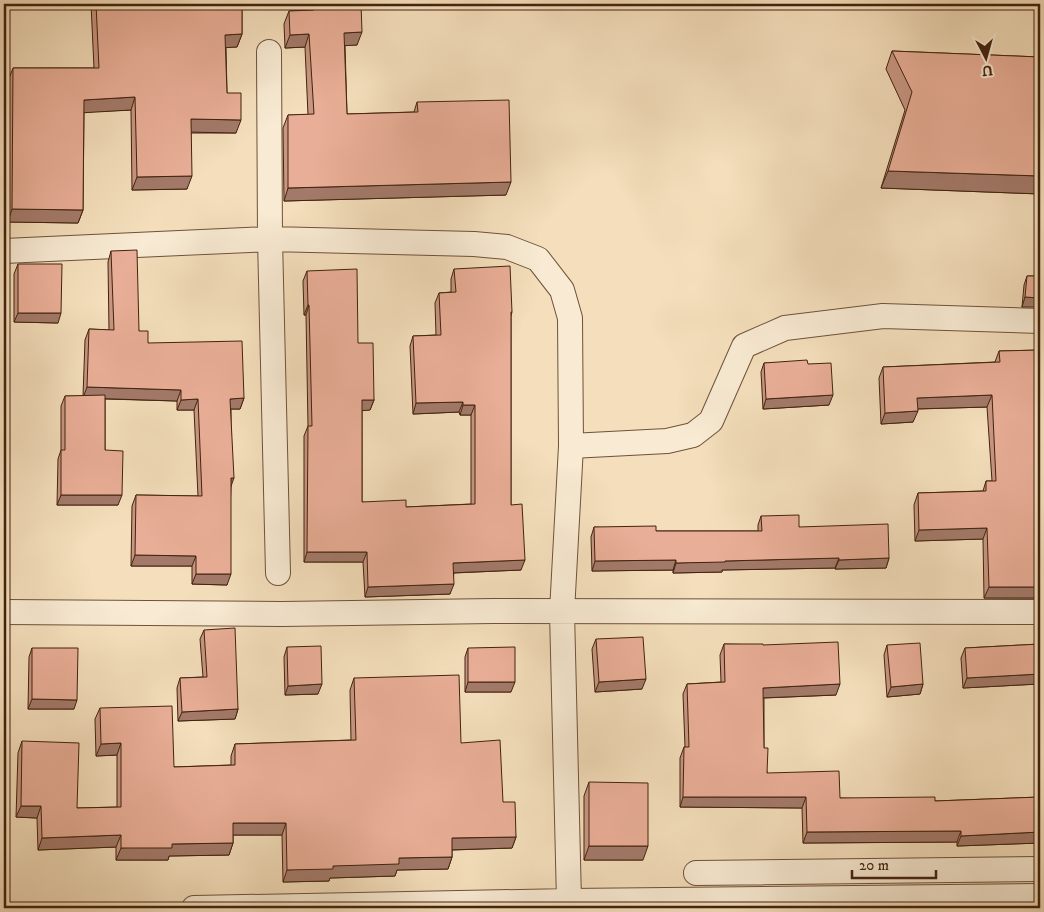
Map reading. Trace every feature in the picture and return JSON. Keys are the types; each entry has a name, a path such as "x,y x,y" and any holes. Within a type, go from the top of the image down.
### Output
{"street":[{"path":"269,52 270,239 278,573"},
{"path":"4,251 270,239 474,244 507,247 538,259 562,290 570,318 571,446 562,612 569,901"},
{"path":"571,446 667,441 693,435 711,420 744,346 785,328 884,316 1040,321"},
{"path":"4,612 282,614 493,610 562,612 1040,612"},
{"path":"696,873 1040,869"},
{"path":"194,908 569,901 1040,896"}],"building":[{"path":"96,4 242,4 242,34 225,35 227,93 241,93 241,120 191,119 192,176 137,177 135,97 84,100 83,210 12,209 13,68 99,68"},
{"path":"314,4 361,4 362,32 344,33 347,114 418,112 417,102 509,100 511,182 288,188 288,115 314,114 309,34 290,35 289,11 314,10"},
{"path":"892,51 1040,57 1040,176 888,171 912,92"},
{"path":"137,250 139,331 148,331 148,343 242,341 244,398 230,399 234,478 231,478 231,574 196,574 196,556 135,555 136,495 202,496 198,399 181,400 181,390 87,387 89,329 114,330 111,251"},
{"path":"18,264 62,264 61,313 18,313"},
{"path":"510,266 512,312 511,505 522,504 525,560 453,563 454,584 368,587 367,552 307,552 308,426 312,426 307,271 357,269 358,343 373,343 374,400 362,400 362,502 406,500 406,507 475,504 475,405 463,405 463,402 416,403 413,336 441,335 439,293 456,292 454,269"},
{"path":"1027,276 1040,276 1040,298 1025,297"},
{"path":"1040,350 1040,587 989,587 987,528 919,530 918,493 986,491 986,481 996,481 992,395 917,398 918,411 885,413 883,367 1000,362 999,351"},
{"path":"807,360 808,364 831,363 833,395 766,399 764,363"},
{"path":"105,395 105,450 123,451 122,495 61,495 61,450 65,450 65,396"},
{"path":"799,515 799,527 888,524 889,558 676,563 676,560 595,561 594,527 656,526 656,531 762,531 761,516"},
{"path":"235,628 238,709 182,712 180,678 207,677 204,630"},
{"path":"643,637 646,679 599,682 596,639"},
{"path":"838,642 840,684 763,688 764,748 768,748 767,773 839,771 840,798 935,797 935,801 1040,797 1040,832 961,836 961,831 807,832 806,797 683,797 684,747 689,747 687,684 725,682 724,644 763,645"},
{"path":"920,643 923,684 891,687 887,645"},
{"path":"1040,644 1040,674 967,678 965,648"},
{"path":"321,646 322,684 288,686 287,647"},
{"path":"515,647 515,682 468,682 468,648"},
{"path":"32,648 78,648 77,700 32,699"},
{"path":"459,675 461,743 500,740 503,802 515,802 516,837 452,838 452,857 399,858 399,864 333,866 333,869 287,870 286,823 233,823 233,843 172,844 172,848 121,848 121,835 42,838 41,806 21,806 22,741 79,743 77,808 121,807 121,743 101,744 100,708 172,706 174,767 235,765 235,744 356,740 354,678"},
{"path":"589,782 648,783 648,846 589,846"}]}
